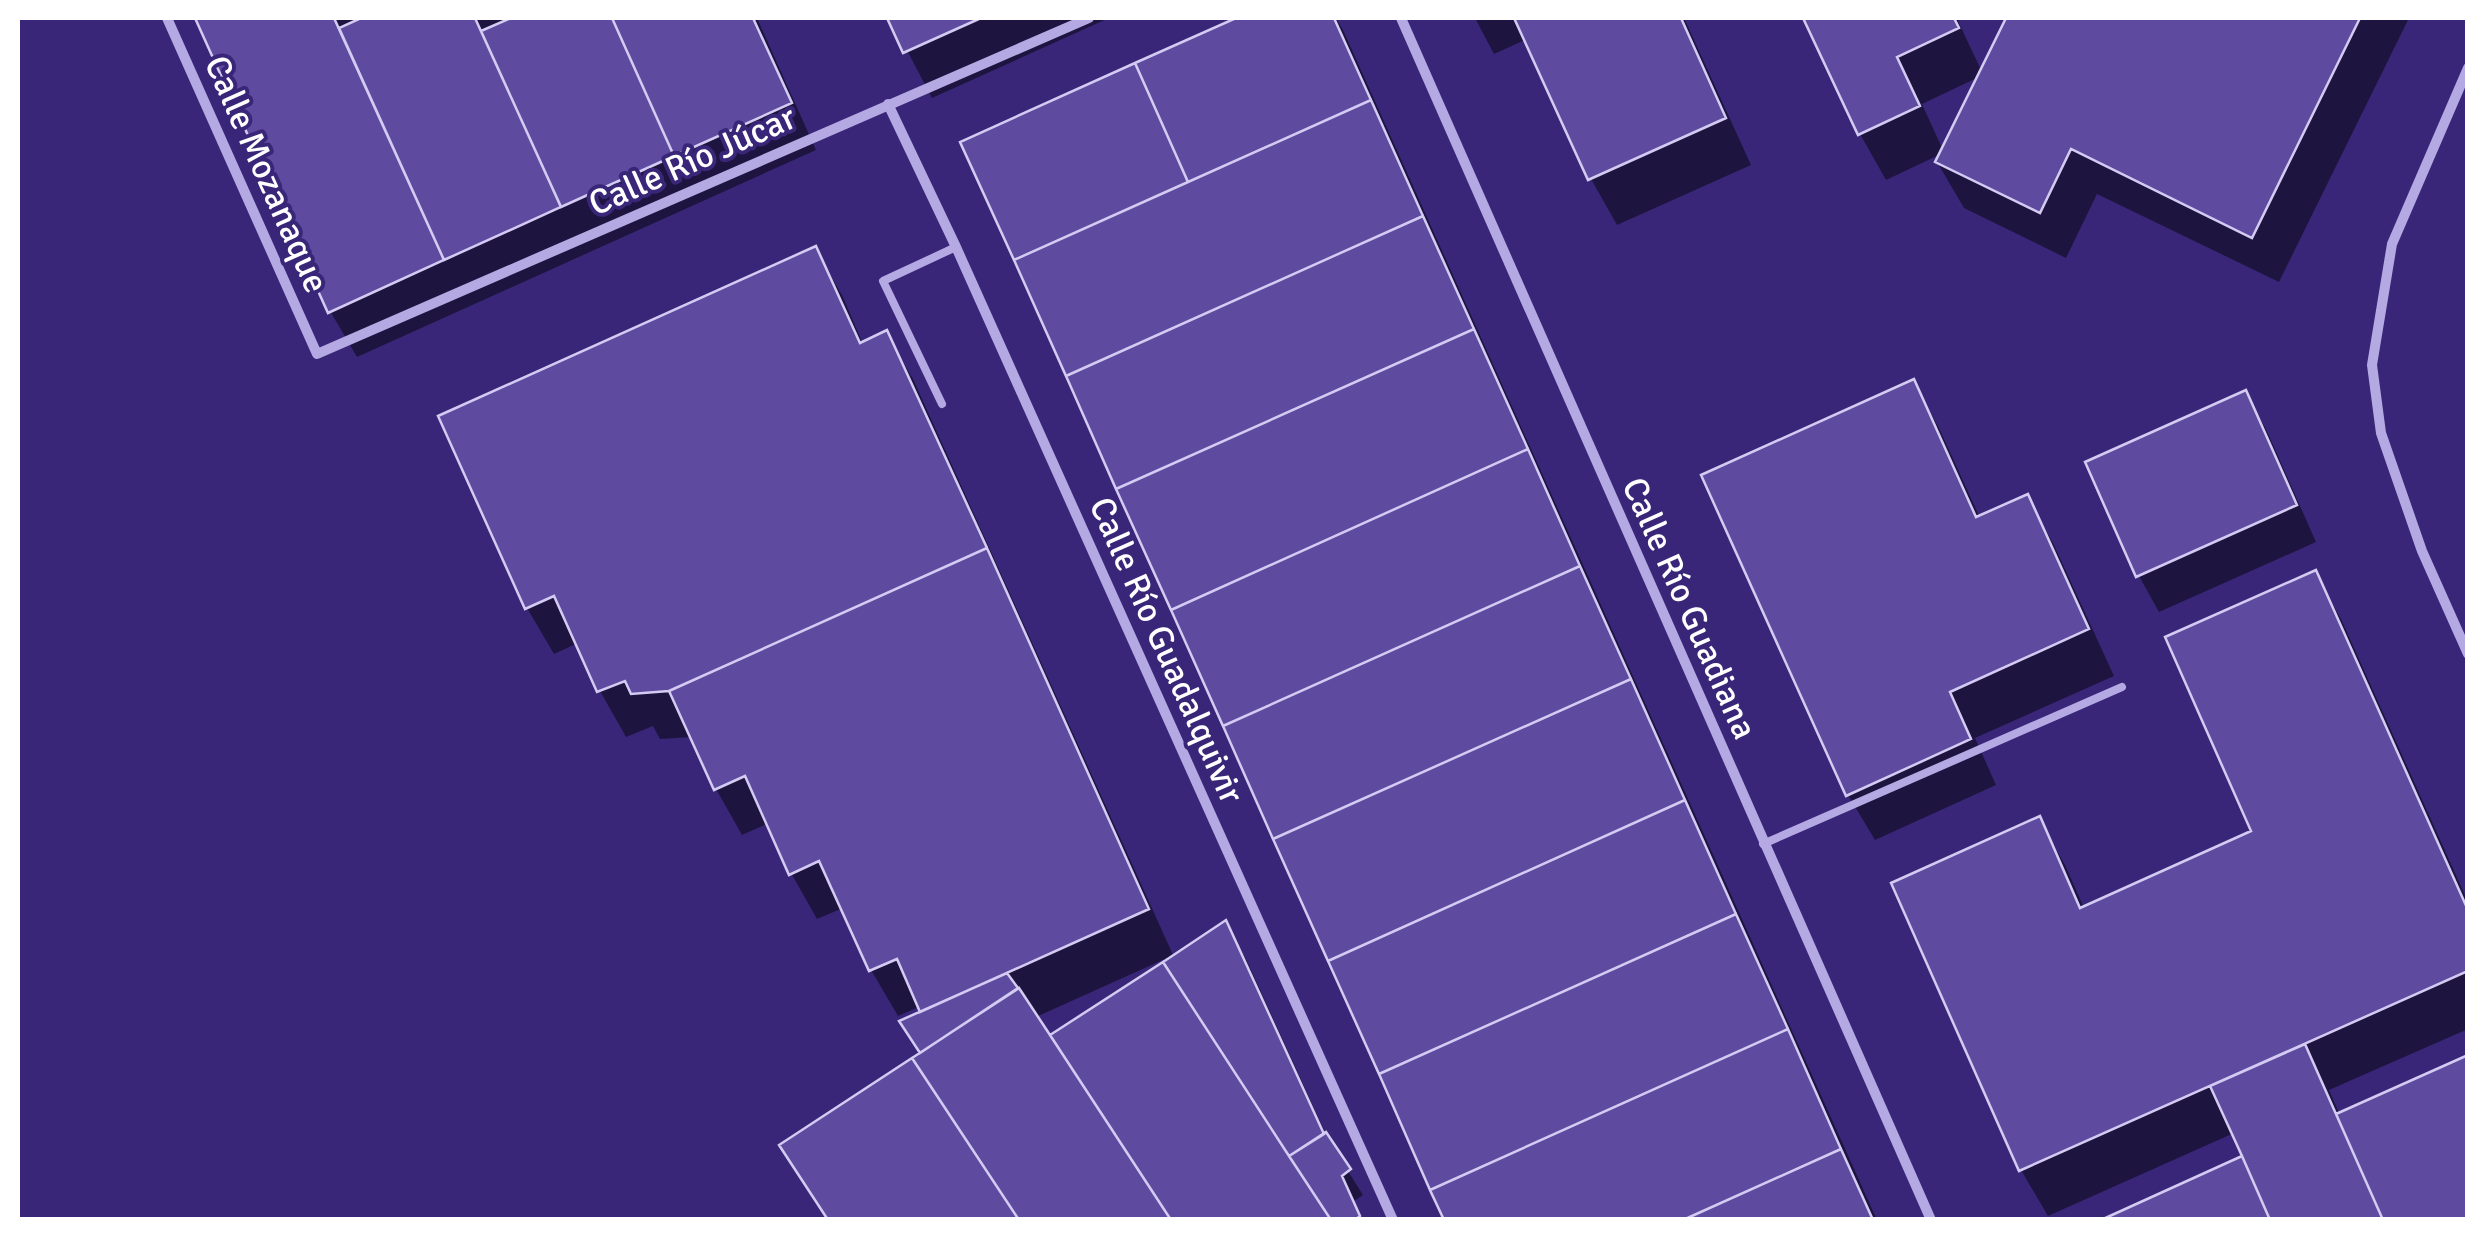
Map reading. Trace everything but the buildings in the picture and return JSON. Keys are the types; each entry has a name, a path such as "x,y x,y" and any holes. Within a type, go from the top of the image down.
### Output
{"street":[{"name":"Calle Mozanaque","path":"167,18 317,354"},
{"name":"Calle Río Júcar","path":"317,354 1089,18"},
{"name":"Calle Río Guadiana","path":"1401,18 1931,1220"},
{"path":"2468,68 2392,244 2372,366 2381,434 2422,551 2468,654"},
{"name":"Calle Río Guadalquivir","path":"888,104 1393,1220"}],"lane":[{"path":"942,404 883,280 956,247"},
{"path":"1763,844 2122,688"}]}
